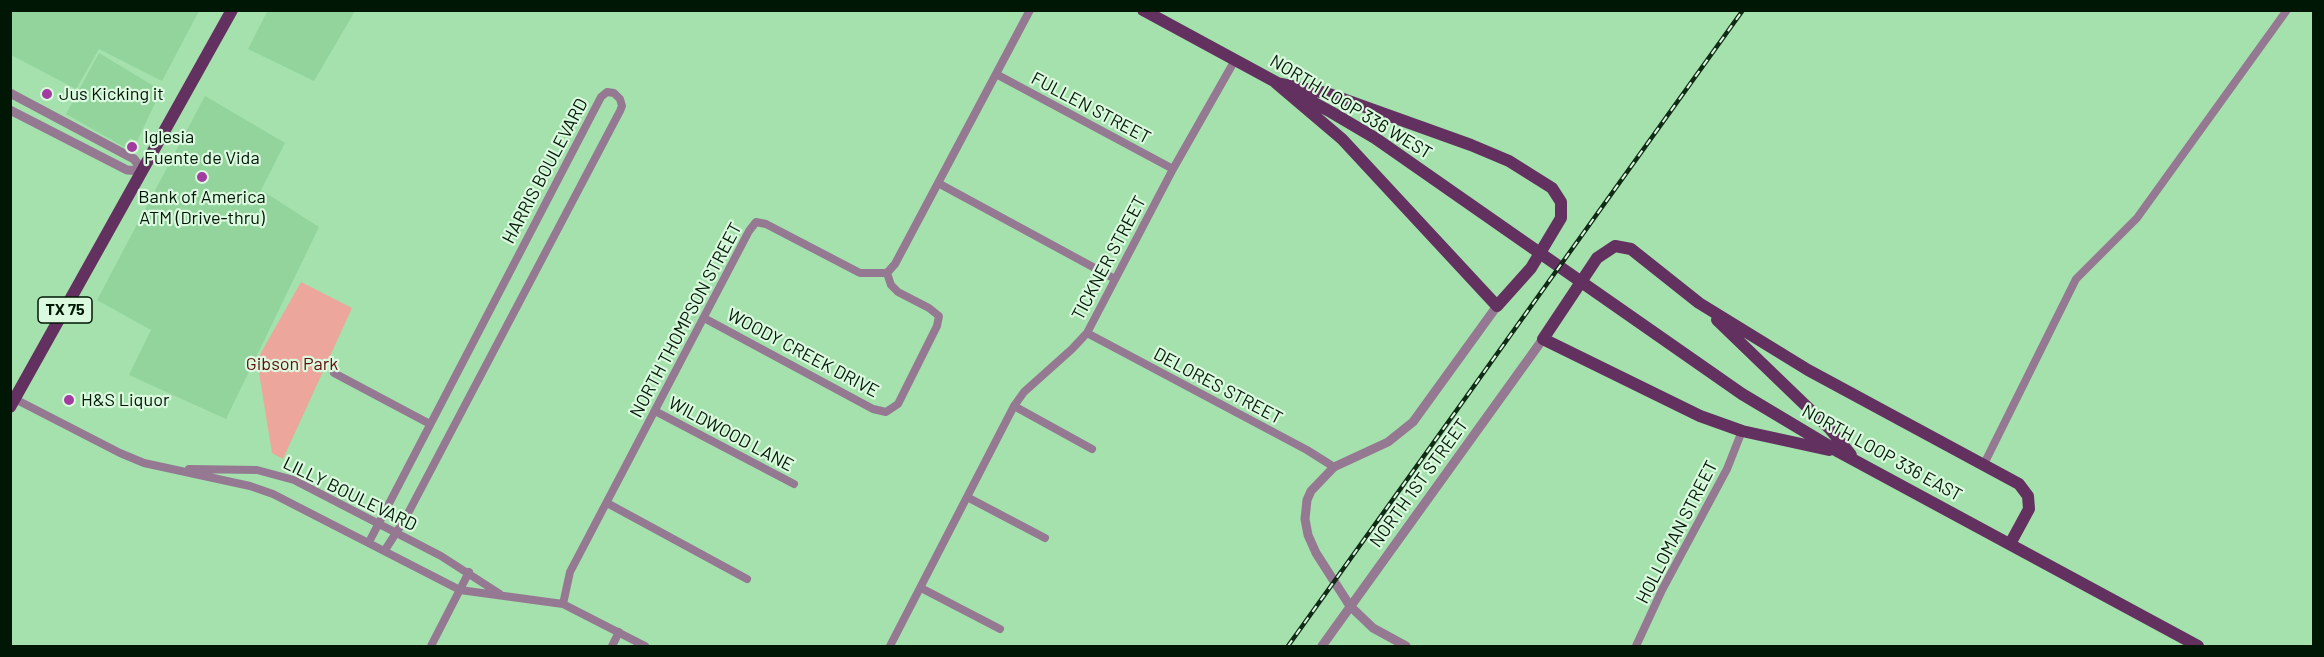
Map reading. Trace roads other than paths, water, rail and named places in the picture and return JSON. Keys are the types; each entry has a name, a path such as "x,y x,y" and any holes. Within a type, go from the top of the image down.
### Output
{"main road":[{"name":"TX 75","path":"13,403 232,10"},
{"name":"NORTH LOOP 336 WEST","path":"1143,10 1375,138 1562,269"},
{"path":"1276,83 1326,93 1509,161 1540,179 1558,196 1563,208 1561,218 1531,267 1497,306 1342,139 1276,83"},
{"path":"1839,452 1742,431 1700,416 1543,339 1567,299 1597,258 1615,246 1631,249 1699,303 1830,429 1856,461"},
{"name":"NORTH LOOP 336 EAST","path":"1562,269 1742,394 1839,452 2198,646"},
{"path":"1699,303 1808,370 2013,479 2028,496 2029,509 2010,544"}],"street":[{"path":"887,273 895,264 1030,10"},
{"path":"1984,464 2076,279 2137,218 2287,10"},
{"name":"TICKNER STREET","path":"890,646 1014,406 1024,392 1087,333 1173,169 1234,60"},
{"name":"FULLEN STREET","path":"996,74 1173,169"},
{"name":"HARRIS BOULEVARD","path":"369,542 601,97 607,92 614,93 620,99 622,106 620,111 405,519 385,550"},
{"path":"10,93 134,159 143,171"},
{"path":"10,110 127,170 143,171"},
{"path":"938,183 1115,279"},
{"name":"NORTH THOMPSON STREET","path":"563,604 570,572 749,231 756,222 766,224 861,273 887,273"},
{"name":"WOODY CREEK DRIVE","path":"704,318 873,409 886,412 898,404 937,326 939,316 929,308 898,292 891,285 887,273"},
{"path":"1407,646 1373,628 1350,606 1316,553 1308,536 1305,508 1311,491 1334,467 1388,442 1413,422 1497,306"},
{"name":"DELORES STREET","path":"1087,333 1307,450 1334,467"},
{"name":"NORTH 1ST STREET","path":"1322,646 1543,339"},
{"path":"334,373 430,424"},
{"name":"LILLY BOULEVARD","path":"13,403 144,463 250,486 273,494 460,590 563,604 645,646"},
{"path":"1014,406 1092,449"},
{"name":"WILDWOOD LANE","path":"655,411 794,484"},
{"name":"HOLLOMAN STREET","path":"1636,646 1662,590 1727,469 1742,431"},
{"name":"LILLY BOULEVARD","path":"171,469 257,470 278,474 395,532 469,572 501,595"},
{"path":"967,497 1045,538"},
{"path":"607,503 747,579"},
{"path":"431,646 469,572"},
{"path":"921,588 1000,629"},
{"path":"612,646 619,632"}],"railway":[{"path":"1288,646 1743,10"}],"place":[{"name":"Jus Kicking it","path":"47,94"},
{"name":"Iglesia Fuente de Vida","path":"132,147"},
{"name":"Bank of America ATM (Drive-thru)","path":"202,177"},
{"name":"H&S Liquor","path":"69,400"}],"park label":[{"name":"Gibson Park","path":"292,364"}]}
